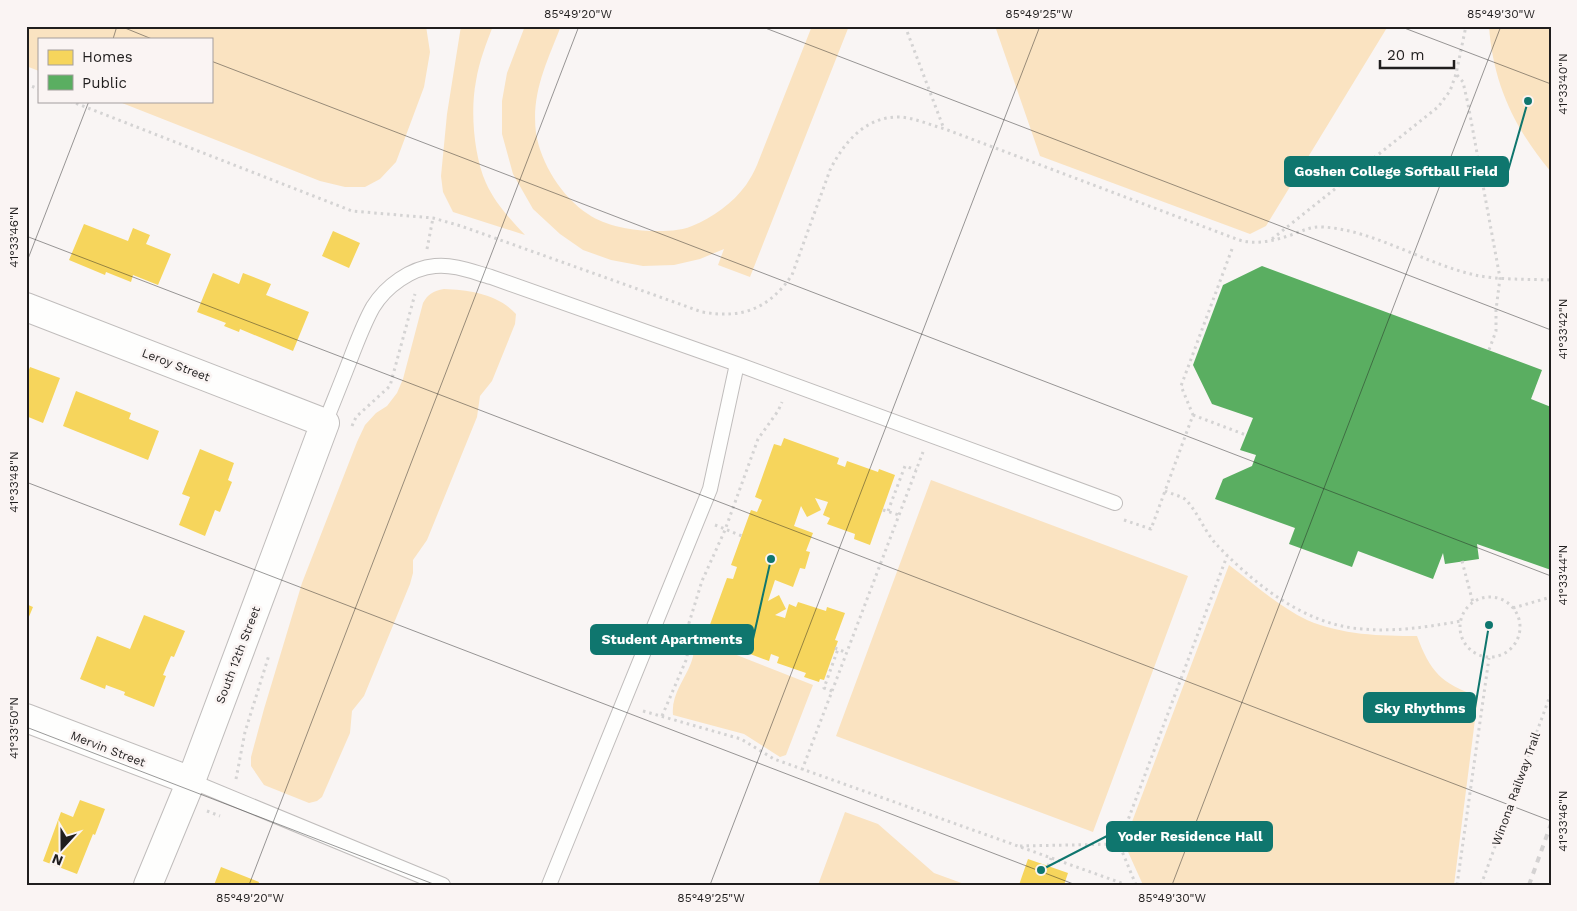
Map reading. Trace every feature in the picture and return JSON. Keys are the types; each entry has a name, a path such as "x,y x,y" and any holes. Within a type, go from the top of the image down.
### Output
{"street":[{"name":"Leroy Street","path":"26,307 325,423"},
{"name":"South 12th Street","path":"148,885 191,781 325,423"},
{"name":"Mervin Street","path":"26,718 191,781"}],"lane":[{"path":"325,423 362,329 374,306 389,288 406,275 434,266 446,266 465,269 737,364 1115,503"},
{"path":"549,885 710,489 737,364"},
{"path":"191,781 442,885"}],"path":[{"path":"905,26 945,129"},
{"path":"1269,241 1438,107 1450,91 1456,74 1466,26"},
{"path":"1456,74 1464,82 1500,278 1496,310 1496,331 1489,350"},
{"path":"26,84 38,89"},
{"path":"73,102 352,211 433,218 461,226 702,312 716,315 752,310 766,303 782,290 792,275 838,153 866,125 885,118 900,117 945,129 1239,240 1251,243 1269,241 1307,228 1322,227 1350,231 1476,276 1551,280"},
{"path":"352,426 356,417 390,386 428,248 433,218"},
{"path":"1124,520 1151,529 1193,415 1181,386 1232,249"},
{"path":"662,716 687,658 690,623 702,582 725,530 758,439 778,411 789,383"},
{"path":"1193,415 1246,435"},
{"path":"802,770 930,435"},
{"path":"888,511 905,466 916,470"},
{"path":"1165,491 1186,499 1213,540 1245,573 1286,603 1308,614 1331,624 1360,629 1417,629 1461,621"},
{"path":"883,510 899,515"},
{"path":"715,525 742,536"},
{"path":"1136,885 1119,844 1227,556"},
{"path":"1462,561 1474,603"},
{"path":"1487,597 1497,598 1506,601 1518,616 1521,626 1520,636 1515,645 1503,655 1489,658 1479,655 1467,646 1460,632 1461,621 1464,613 1474,603 1487,597"},
{"path":"1513,608 1551,597"},
{"path":"832,691 824,688 837,649 847,653"},
{"path":"220,816 236,778 245,732 269,655"},
{"path":"1457,885 1489,658"},
{"name":"Winona Railway Trail","path":"1481,885 1551,693"},
{"path":"643,711 741,738 774,759 802,770 1127,885"},
{"path":"1017,846 1119,844"},
{"path":"1048,866 1051,858"}],"shaded area":[{"path":"26,26 426,26 430,52 424,87 396,162 380,179 365,187 345,187 320,181 120,102 212,102 212,38 38,38 38,71 26,66"},
{"path":"461,26 493,26 477,74 474,93 473,119 476,147 486,183 503,210 525,235 453,212 443,192 441,176 447,114"},
{"path":"525,26 561,26 541,78 535,118 539,145 554,179 579,207 603,222 638,230 668,231 687,228 707,219 735,198 746,185 756,168 812,26 849,26 750,277 718,265 724,249 700,259 674,265 643,266 611,260 583,250 560,234 533,209 513,174 502,134 502,101 507,73"},
{"path":"995,26 1388,26 1266,226 1250,234 1040,156"},
{"path":"1489,26 1551,26 1551,172 1526,139 1508,104 1495,67"},
{"path":"444,289 483,294 501,302 516,314 515,324 492,381 480,396 477,417 427,540 413,560 413,573 410,584 364,696 352,711 350,733 322,797 317,801 309,803 264,785 251,766 251,757 302,583 357,442 365,425 376,413 387,406 397,393 403,379 423,303 431,293"},
{"path":"931,480 1188,576 1093,832 836,736"},
{"path":"1229,565 1276,601 1307,620 1320,625 1347,632 1417,636 1427,658 1438,675 1455,686 1478,696 1454,885 1143,885 1124,843"},
{"path":"696,639 813,685 786,755 780,757 744,734 673,715 674,701 692,660"},
{"path":"845,812 878,824 934,873 967,885 818,885"}],"building: Homes":[{"path":"84,224 128,241 133,228 150,235 146,244 171,254 158,285 133,275 131,282 106,272 105,275 69,260"},
{"path":"333,231 360,243 349,268 322,256"},
{"path":"213,273 239,284 243,273 271,284 266,295 309,312 293,351 240,329 239,332 224,326 226,323 197,312"},
{"path":"30,367 60,378 43,423 26,416 26,371 28,372"},
{"path":"76,391 131,413 129,419 159,431 148,460 63,426"},
{"path":"784,438 839,458 837,464 845,467 847,461 878,472 879,469 895,475 870,545 854,539 855,534 827,524 830,518 823,515 828,502 815,498 821,510 807,517 801,506 794,526 813,533 806,551 810,552 805,569 800,568 793,587 775,580 768,601 779,595 786,609 775,615 785,618 789,604 796,607 798,602 826,611 827,607 845,613 835,640 838,641 824,680 820,679 819,682 804,677 806,673 777,663 779,657 771,654 769,661 713,640 716,632 708,630 727,578 733,579 737,567 731,565 751,510 757,512 762,500 755,497 774,444 781,446"},
{"path":"200,449 234,463 228,480 232,482 220,512 215,510 205,536 179,525 190,497 182,494"},
{"path":"26,604 33,607 26,624"},
{"path":"144,615 185,631 174,657 171,656 163,675 166,676 154,707 124,695 125,692 106,685 105,689 80,679 97,636 130,649"},
{"path":"80,800 105,809 77,874 43,861 61,812 73,817"},
{"path":"1028,859 1068,873 1064,885 1019,885"},
{"path":"221,867 259,882 258,885 214,885"}],"building: Public":[{"path":"1262,266 1542,370 1531,399 1551,407 1551,570 1477,544 1479,559 1445,564 1443,553 1433,579 1358,551 1352,567 1289,544 1295,528 1215,499 1223,479 1252,466 1256,455 1240,450 1253,418 1212,404 1193,365 1223,285"}],"railway":[{"path":"1529,885 1551,824"}],"place":[{"name":"Goshen College Softball Field","path":"1528,101"},
{"name":"Student Apartments","path":"771,559"},
{"name":"Sky Rhythms","path":"1489,625"},
{"name":"Yoder Residence Hall","path":"1041,870"}]}
